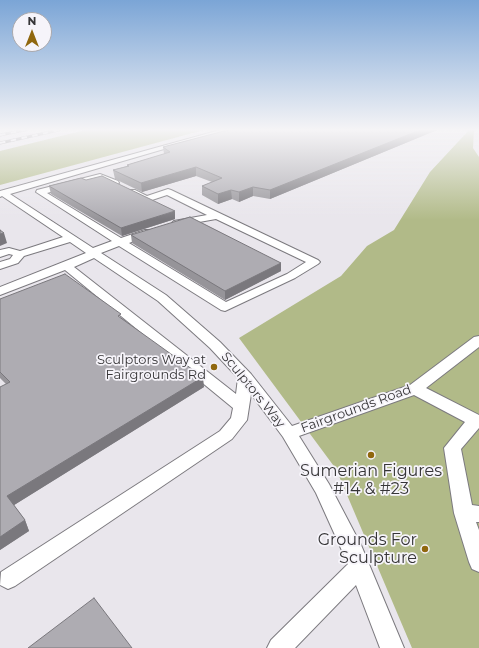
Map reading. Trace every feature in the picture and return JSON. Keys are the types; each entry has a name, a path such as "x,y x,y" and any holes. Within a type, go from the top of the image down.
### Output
{"street":[{"path":"2,194 119,160"},
{"path":"85,170 158,205"},
{"path":"100,176 40,192 226,307 291,276 314,262 168,192 146,199"},
{"name":"Sculptors Way","path":"2,194 162,298 215,345 246,378 288,433 323,490 354,552 392,648"},
{"path":"177,214 189,220"},
{"path":"0,291 66,266 120,242 163,227 189,220 216,216"},
{"path":"0,266 14,261 20,254 71,238"},
{"path":"0,254 9,251 20,254"},
{"path":"66,266 241,406"},
{"name":"Fairgrounds Road","path":"288,433 415,389 479,340"},
{"path":"8,578 226,435 239,420 246,378"},
{"path":"415,389 476,421 452,448 471,514 479,562"},
{"path":"279,648 360,567"}],"green space":[{"path":"0,160 92,160 0,185"},
{"path":"441,160 479,160 479,648 412,648 336,469 239,338 341,276 367,246 394,230 430,172"}],"building":[{"path":"143,160 344,160 270,190 253,187 239,192 231,190 218,194 202,186 222,178 196,167 141,183 113,170 129,166 127,165"},
{"path":"102,176 175,211 121,228 49,186 81,178 86,180"},
{"path":"190,217 281,263 225,291 131,235"},
{"path":"65,274 121,314 118,316 203,377 7,496 25,520 0,537 0,387 10,382 0,372 0,299"},
{"path":"94,598 132,648 28,648"}],"place":[{"name":"Sculptors Way at Fairgrounds Rd","path":"214,367"},
{"name":"Sumerian Figures #14 & #23","path":"371,455"},
{"name":"Grounds For Sculpture","path":"425,549"}]}
